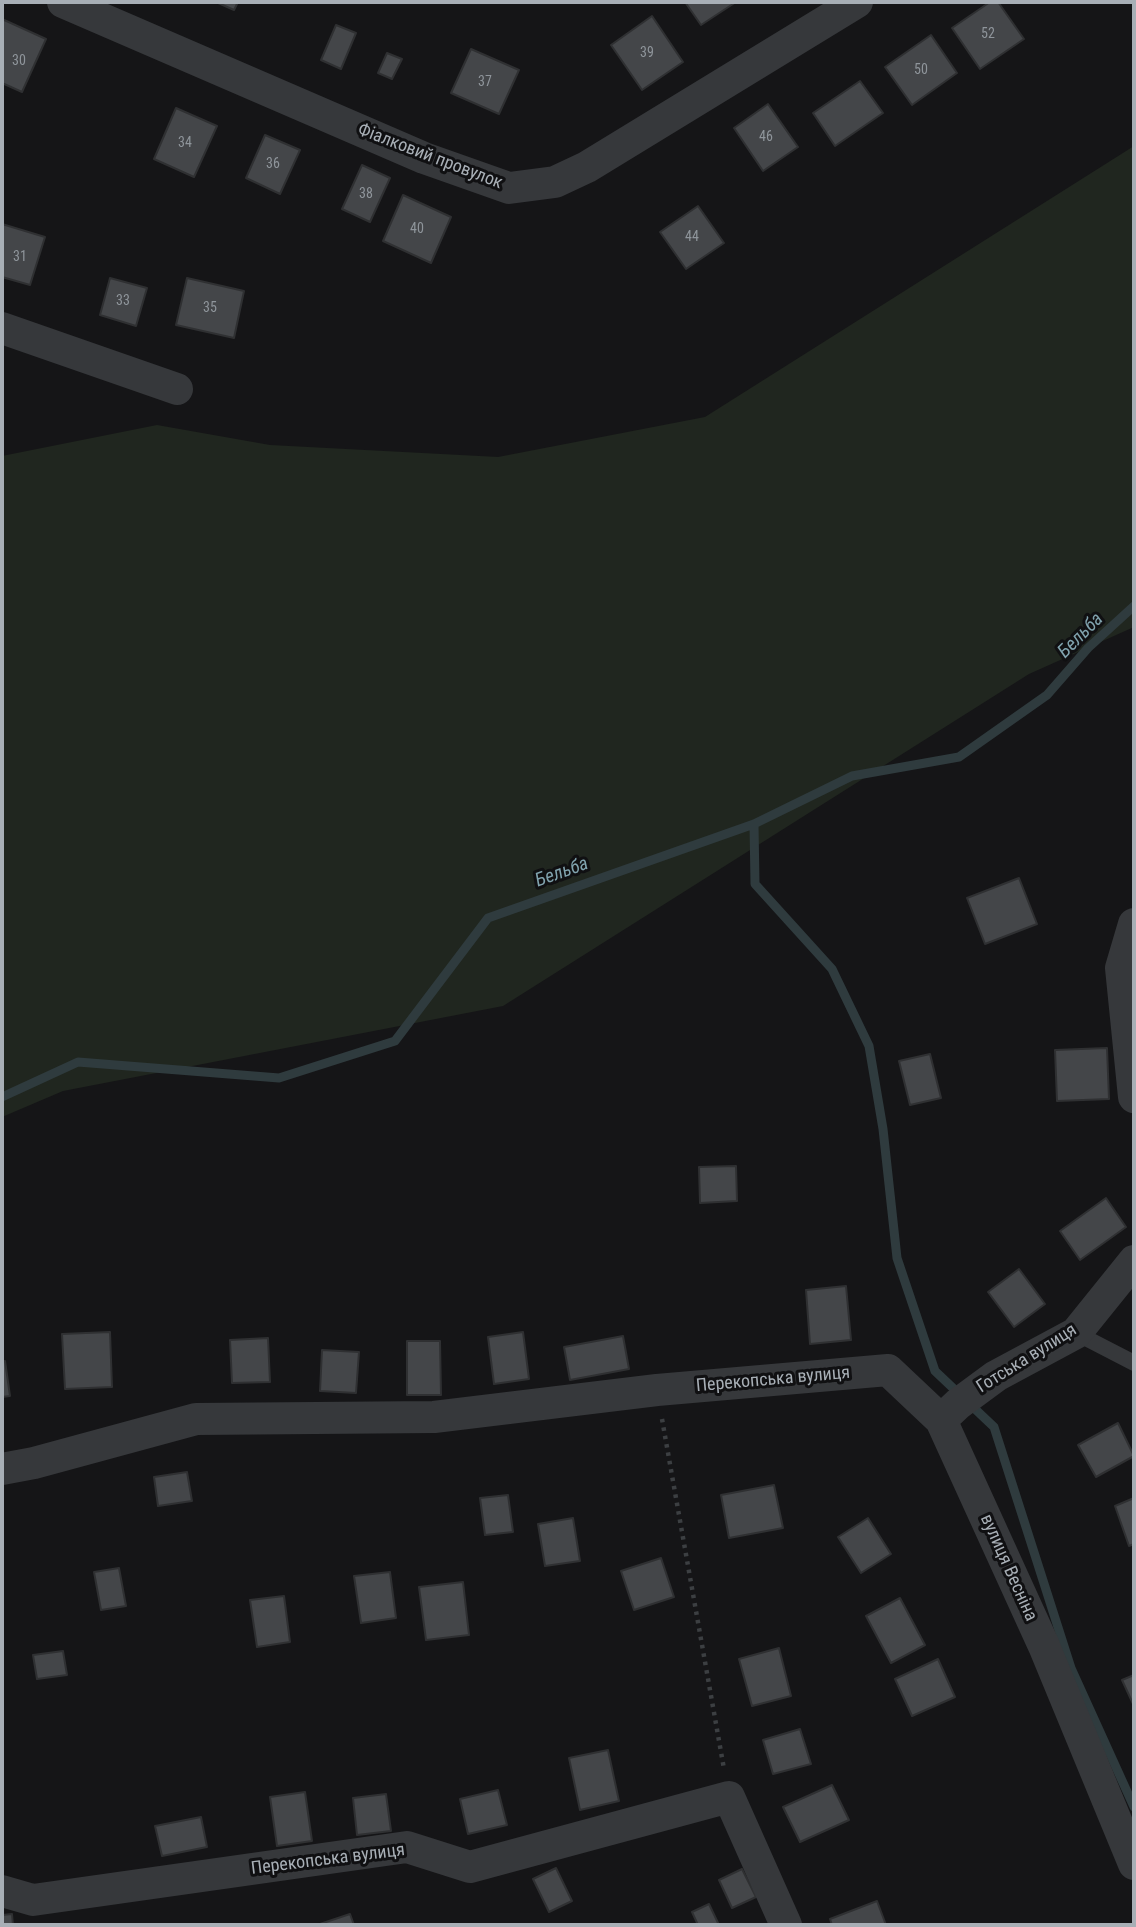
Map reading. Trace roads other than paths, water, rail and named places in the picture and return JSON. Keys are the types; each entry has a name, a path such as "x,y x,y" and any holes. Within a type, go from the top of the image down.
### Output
{"street":[{"name":"Фіалковий провулок","path":"63,2 424,158 509,188 555,182 587,167 857,2"},
{"path":"2,328 177,389"},
{"path":"1134,924 1121,968 1134,1097"},
{"name":"Готська вулиця","path":"949,1412 996,1376 1076,1333 1134,1261"},
{"name":"Перекопська вулиця","path":"2,1469 34,1463 196,1419 434,1417 657,1391 888,1370"},
{"name":"вулиця Весніна","path":"888,1370 949,1412 1134,1864"},
{"name":"Перекопська вулиця","path":"2,1891 33,1900 407,1847 470,1867 729,1797 786,1925"}],"lane":[{"path":"1076,1333 1134,1363"}],"waterway":[{"name":"Бельба","path":"2,1097 78,1062 279,1078 395,1041 488,918 754,824 852,776 959,757 1047,695 1088,648 1134,606"},
{"path":"754,824 755,884 832,969 869,1046 883,1129 897,1258 935,1371 994,1427 1071,1668 1134,1807"}]}
